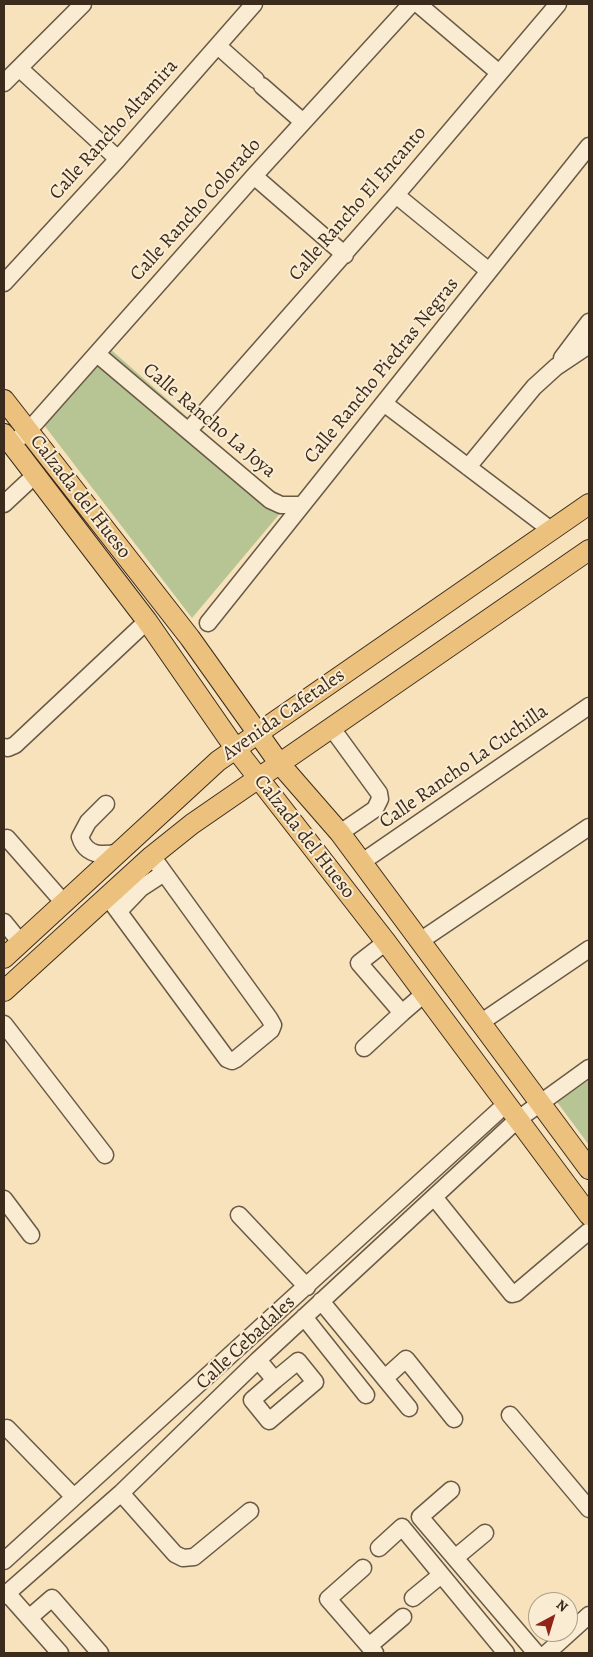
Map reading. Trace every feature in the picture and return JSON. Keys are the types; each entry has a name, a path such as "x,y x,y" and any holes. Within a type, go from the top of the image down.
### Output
{"main road":[{"name":"Calzada del Hueso","path":"5,404 29,430 190,638 280,763 340,833 589,1169"},
{"name":"Calzada del Hueso","path":"8,439 34,476 147,621 258,778 386,942 511,1112 589,1214"},
{"name":"Avenida Cafetales","path":"4,958 218,761 589,504"},
{"name":"Avenida Cafetales","path":"4,991 113,904 158,865 192,824 589,550"}],"street":[{"path":"4,83 84,4"},
{"name":"Calle Rancho Altamira","path":"4,282 118,159 254,4"},
{"name":"Calle Rancho Colorado","path":"8,439 29,430 254,176 411,4"},
{"path":"418,4 498,72"},
{"name":"Calle Rancho El Encanto","path":"189,430 345,254 498,72 558,4"},
{"path":"218,46 303,122"},
{"path":"20,68 118,159"},
{"name":"Calle Rancho Piedras Negras","path":"208,623 300,505 385,404 488,271 586,156"},
{"path":"254,176 345,254"},
{"path":"396,195 488,271"},
{"path":"556,367 589,322"},
{"path":"468,467 534,387 556,367 589,345"},
{"name":"Calle Rancho La Joya","path":"97,354 270,500 281,505 300,505"},
{"path":"385,404 551,530"},
{"path":"4,504 34,476"},
{"path":"4,747 8,748 15,745 147,621"},
{"name":"Calle Rancho La Cuchilla","path":"362,862 589,706"},
{"path":"331,727 379,793 380,800 375,809 340,833"},
{"path":"106,804 88,822 80,837 86,849 95,854 105,855 119,852"},
{"path":"420,941 589,827"},
{"path":"7,838 64,903"},
{"path":"113,904 227,1059 236,1060 273,1025 158,865"},
{"path":"4,922 21,942"},
{"path":"386,942 360,963 402,1013"},
{"path":"480,1023 589,949"},
{"path":"364,1048 424,994"},
{"path":"4,1024 106,1155"},
{"path":"4,1562 450,1155 511,1112 539,1103 589,1068"},
{"name":"Calle Cebadales","path":"6,1594 121,1493 258,1360 463,1170 511,1112"},
{"path":"450,1155 463,1170"},
{"path":"434,1197 512,1294 516,1293 589,1231"},
{"path":"4,1199 31,1235"},
{"path":"240,1216 307,1287"},
{"path":"321,1301 408,1408"},
{"path":"304,1318 366,1395"},
{"path":"385,1378 406,1359 454,1418"},
{"path":"258,1360 275,1380"},
{"path":"510,1415 589,1508"},
{"path":"7,1428 74,1497"},
{"path":"452,1490 420,1517 536,1653"},
{"path":"121,1493 175,1554 183,1558 194,1557 250,1511"},
{"path":"378,1548 402,1528 506,1653"},
{"path":"455,1558 485,1533"},
{"path":"363,1568 328,1599 372,1650 403,1617"},
{"path":"413,1598 441,1575"},
{"path":"6,1594 60,1653"},
{"path":"29,1618 52,1598 100,1653"},
{"path":"547,1653 589,1615"}],"green space":[{"path":"109,348 287,505 192,618 41,421"},
{"path":"589,1080 589,1145 557,1102"}]}
